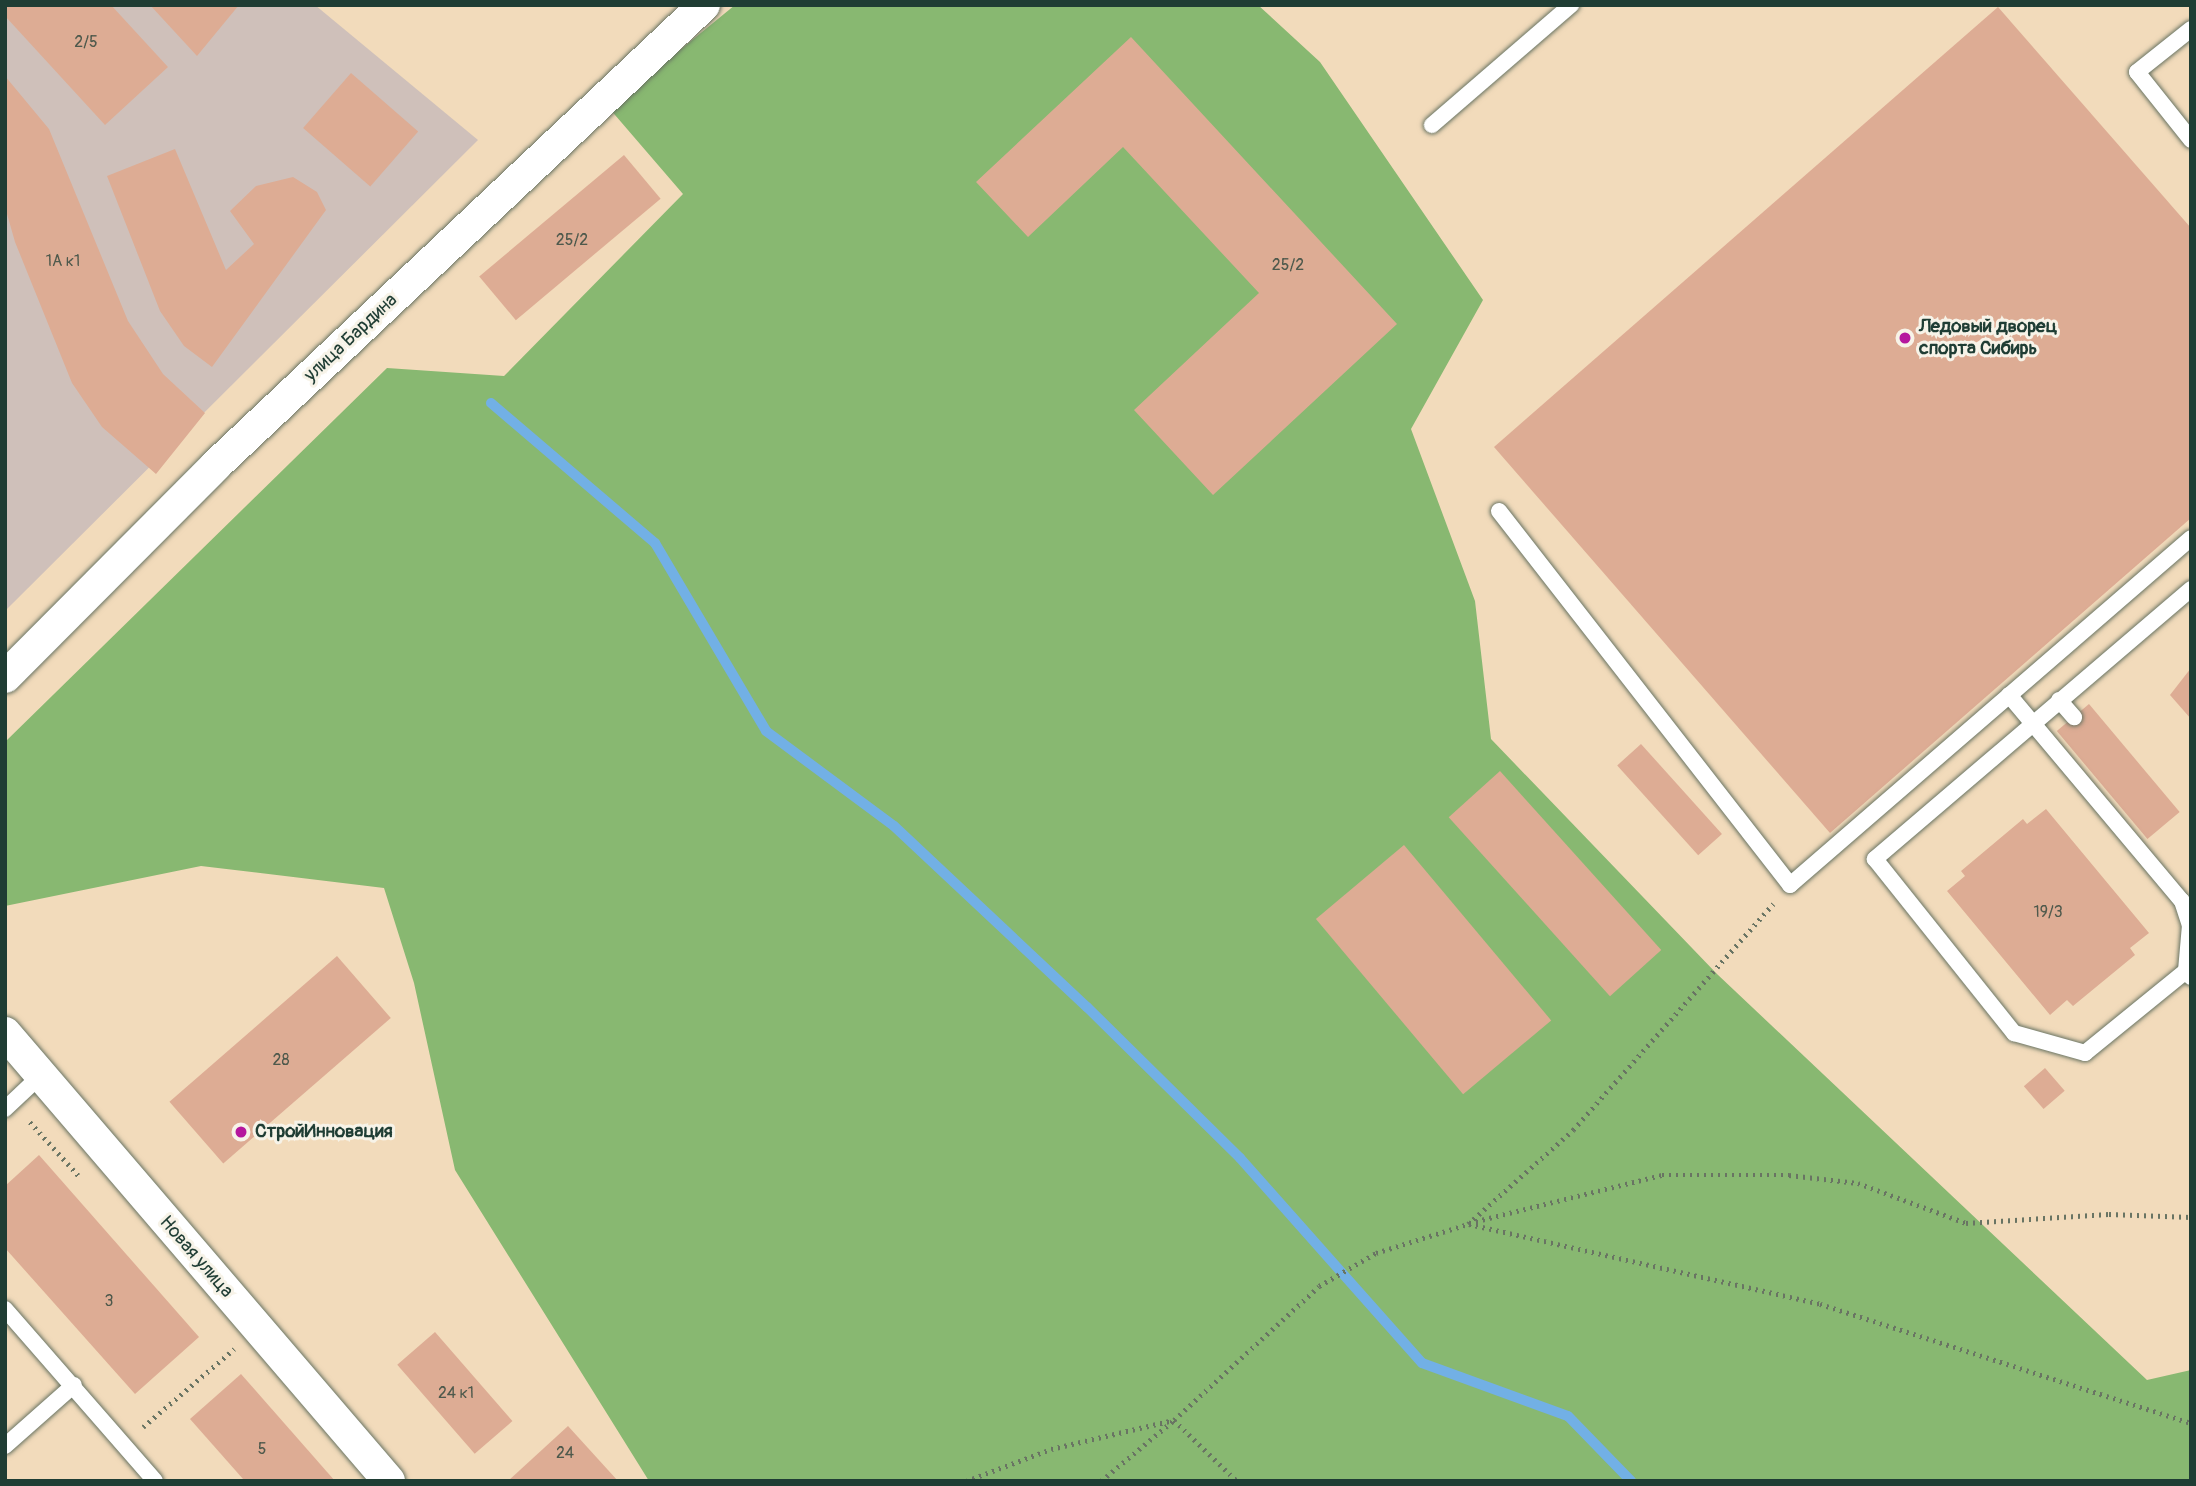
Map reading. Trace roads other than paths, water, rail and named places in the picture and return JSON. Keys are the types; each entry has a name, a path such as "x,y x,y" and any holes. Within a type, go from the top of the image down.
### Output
{"street":[{"name":"улица Бардина","path":"5,677 215,466 704,5"},
{"name":"Новая улица","path":"5,1032 389,1481"}],"lane":[{"path":"1432,125 1571,5"},
{"path":"2191,29 2137,72 2191,140"},
{"path":"1499,511 1790,885 2191,538"},
{"path":"2010,695 2032,722 2182,901 2190,925 2188,974 2095,1048 2072,1053 2014,1033 1879,870 1880,850 2032,722 2191,589"},
{"path":"2059,700 2074,717"},
{"path":"5,1109 40,1076"},
{"path":"5,1309 155,1481"},
{"path":"5,1446 74,1385"}],"waterway":[{"path":"491,403 655,543 766,731 894,826 1087,1007 1240,1158 1422,1363 1568,1416 1631,1481"}],"place":[{"name":"Ледовый дворец спорта Сибирь","path":"1905,338"},
{"name":"СтройИнновация","path":"241,1132"}]}
